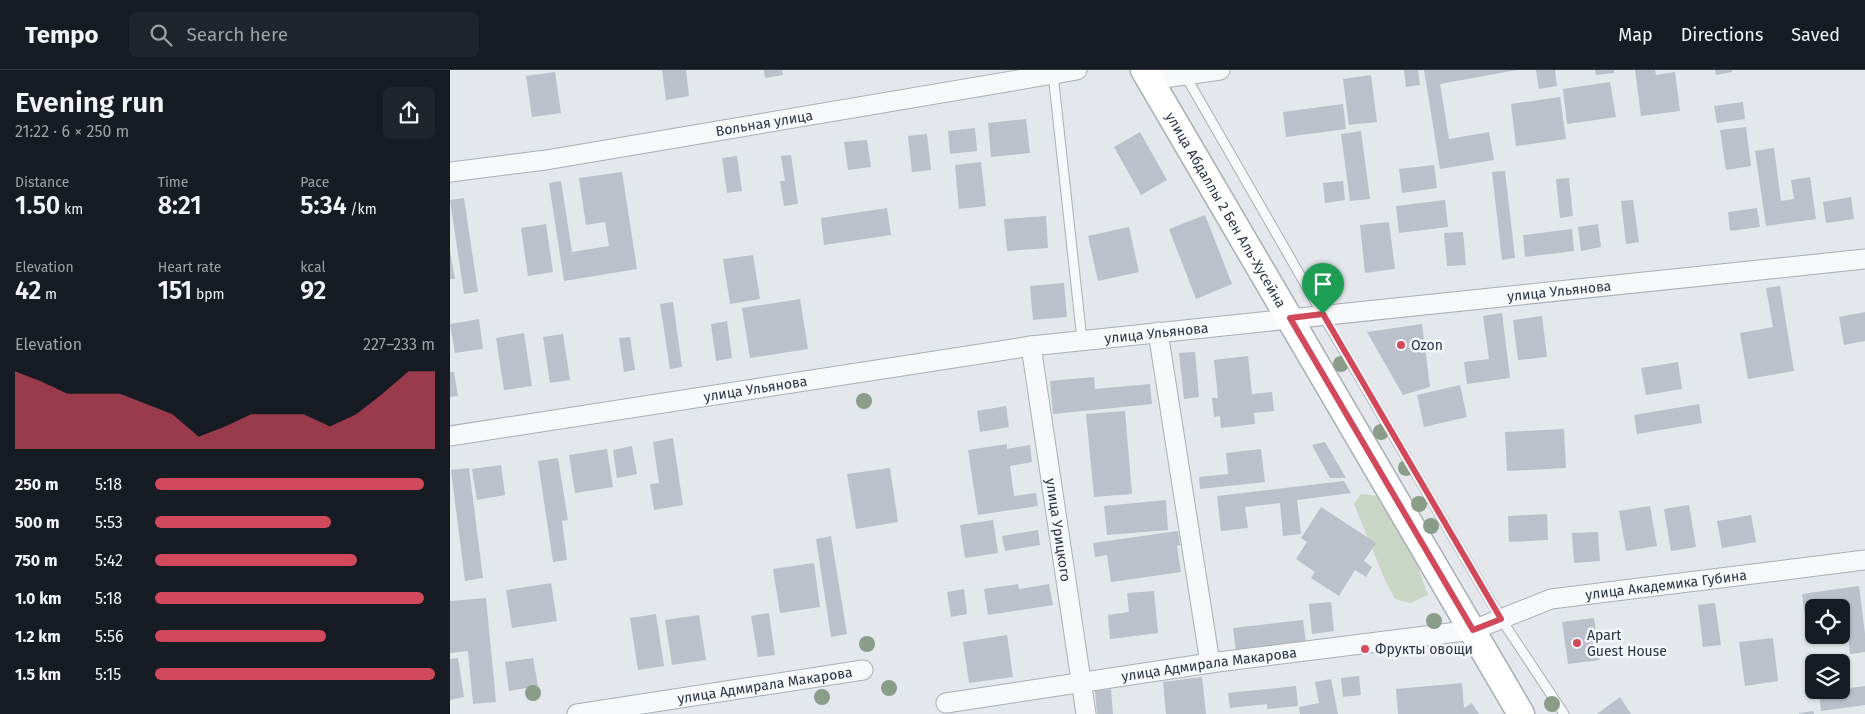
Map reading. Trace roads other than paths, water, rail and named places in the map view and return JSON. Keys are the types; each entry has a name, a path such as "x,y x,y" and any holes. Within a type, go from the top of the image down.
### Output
{"main road":[{"name":"улица Абдаллы 2 Бен Аль-Хусейна","path":"1147,75 1521,714"}],"street":[{"name":"Вольная улица","path":"450,172 546,160 1077,70"},
{"path":"1147,75 1185,75 1220,70"},
{"name":"улица Ульянова","path":"450,436 1031,346 1323,314 1865,259"},
{"path":"1158,332 1210,663"},
{"name":"улица Урицкого","path":"1031,346 1086,714"},
{"name":"улица Академика Губина","path":"1473,630 1551,599 1865,560"},
{"name":"улица Адмирала Макарова","path":"946,702 1210,663 1473,630"},
{"name":"улица Адмирала Макарова","path":"577,714 863,670"}],"lane":[{"path":"1053,74 1082,340"},
{"path":"1185,75 1501,619 1564,714"}],"place":[{"name":"Ozon","path":"1401,345"},
{"name":"Apart Guest House","path":"1577,643"},
{"name":"Фрукты овощи","path":"1365,649"}]}
